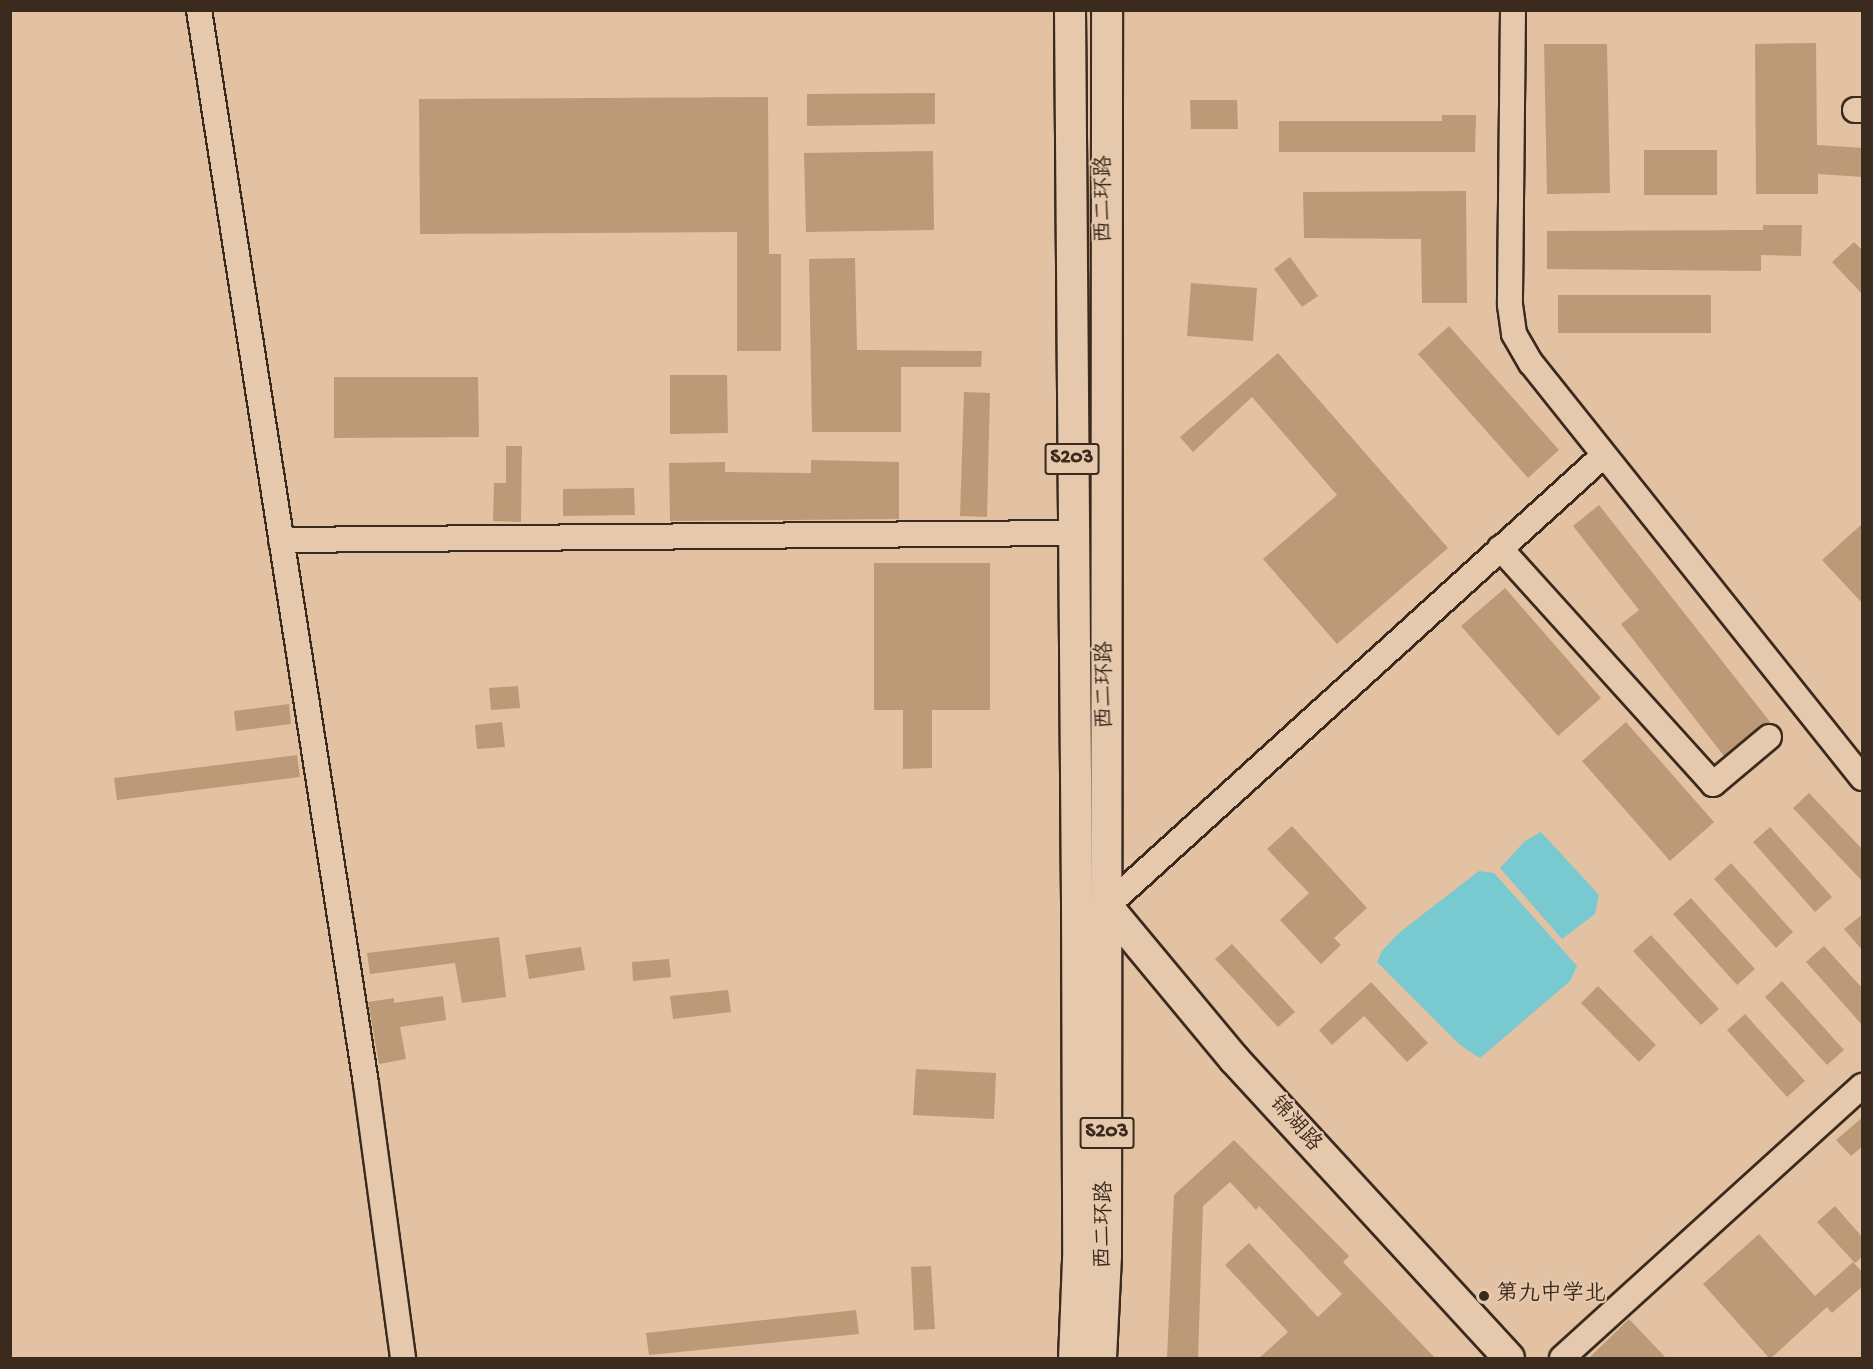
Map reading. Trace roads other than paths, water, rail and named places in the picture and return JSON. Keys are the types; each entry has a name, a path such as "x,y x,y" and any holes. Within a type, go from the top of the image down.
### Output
{"main road":[{"name":"西二环路","path":"1070,10 1072,533 1077,907 1078,1260 1074,1359"},
{"name":"西二环路","path":"1101,1359 1106,1255 1107,10"},
{"path":"1072,533 1107,531"},
{"path":"1077,907 1107,906"},
{"name":"锦湖路","path":"1107,906 1234,1059 1509,1359"}],"street":[{"path":"199,10 360,1049 404,1359"},
{"path":"1513,10 1510,305 1514,334 1531,363 1863,778"},
{"path":"1107,906 1604,454"},
{"path":"281,540 1072,533"},
{"path":"1500,548 1713,784 1769,736"},
{"path":"1562,1359 1863,1086"}],"water":[{"path":"1541,832 1599,895 1595,914 1562,939 1500,868 1525,841"},
{"path":"1479,871 1494,873 1577,966 1570,981 1480,1058 1460,1045 1377,962 1382,951 1400,932"}],"place":[{"name":"第九中学北","path":"1484,1296"}]}
